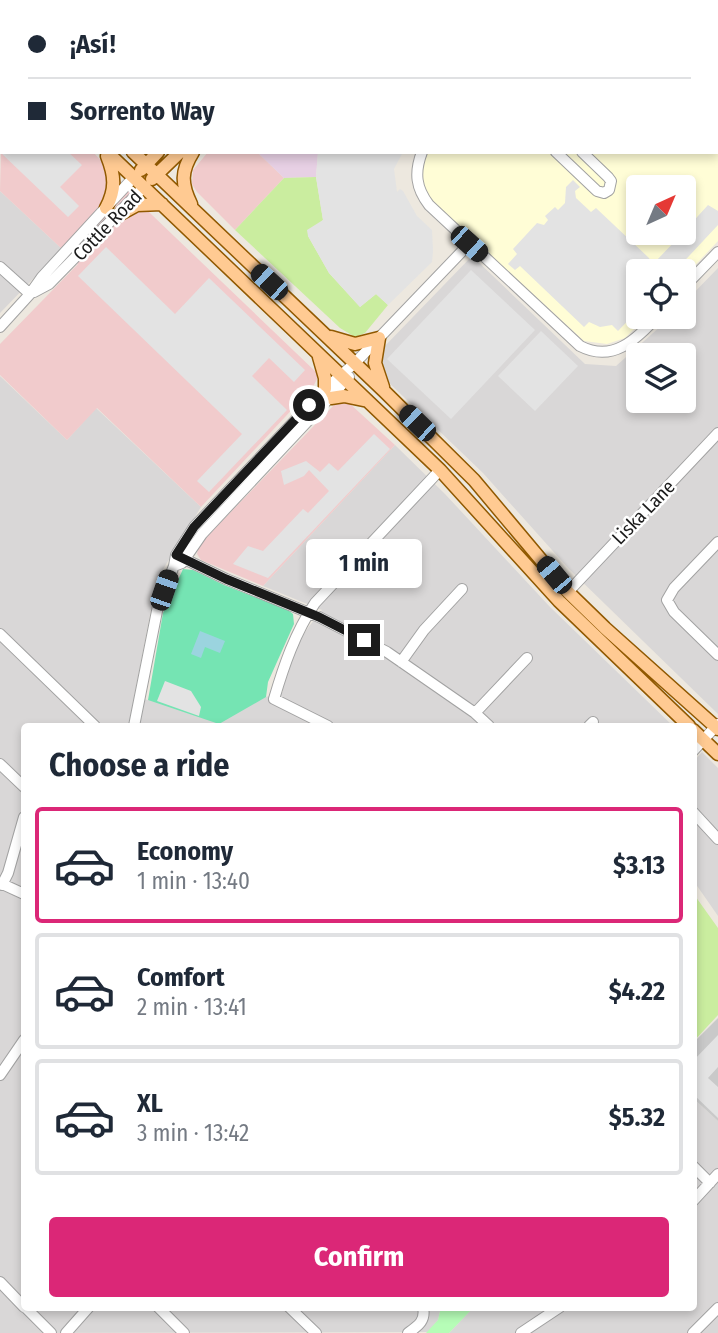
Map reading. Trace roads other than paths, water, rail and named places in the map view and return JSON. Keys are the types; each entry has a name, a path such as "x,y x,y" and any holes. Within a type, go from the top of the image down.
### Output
{"main road":[{"path":"107,154 115,182 111,212 137,205 162,204"},
{"path":"108,154 440,470 559,601 686,723"},
{"path":"135,154 474,480 568,592 717,727"},
{"name":"Cottle Road","path":"134,177 156,154"},
{"name":"Cottle Road","path":"144,187 178,154"},
{"path":"192,154 184,168 182,179 195,211"},
{"path":"326,335 355,344 379,338 375,363 384,391"},
{"path":"318,353 328,393 369,401"},
{"path":"697,734 718,754"}],"street":[{"path":"421,154 416,179 421,194 429,205 570,339 586,349 606,353 631,343 645,329"},
{"path":"558,154 597,191 609,190 611,181 584,154"},
{"name":"Cottle Road","path":"111,212 134,177"},
{"name":"Cottle Road","path":"0,327 42,277 111,212 144,187"},
{"path":"135,723 158,606 179,559 355,363 469,244"},
{"path":"696,275 718,252"},
{"path":"0,267 30,294"},
{"name":"Liska Lane","path":"568,592 718,433"},
{"path":"322,723 274,699 285,660 309,612 440,470"},
{"path":"718,542 674,588 667,600 674,612 718,655"},
{"path":"179,559 309,612 387,652 486,723"},
{"path":"401,662 424,630 462,589"},
{"path":"0,634 92,723"},
{"path":"475,713 527,658"},
{"path":"697,747 717,727"},
{"path":"0,764 21,784"},
{"path":"697,816 718,839"},
{"path":"21,828 8,873 1,884 21,893"},
{"path":"0,1075 21,1044"},
{"path":"697,1170 710,1183"},
{"path":"697,1197 718,1174"},
{"path":"0,1282 21,1303"},
{"path":"693,1333 718,1308"},
{"path":"29,1311 51,1333"},
{"path":"66,1333 85,1311"},
{"path":"162,1311 184,1333"},
{"path":"293,1311 316,1333"},
{"path":"408,1333 422,1321 423,1311"},
{"path":"521,1333 545,1311"}],"water":[{"path":"200,631 225,641 220,653 205,647 201,658 191,654"}]}
